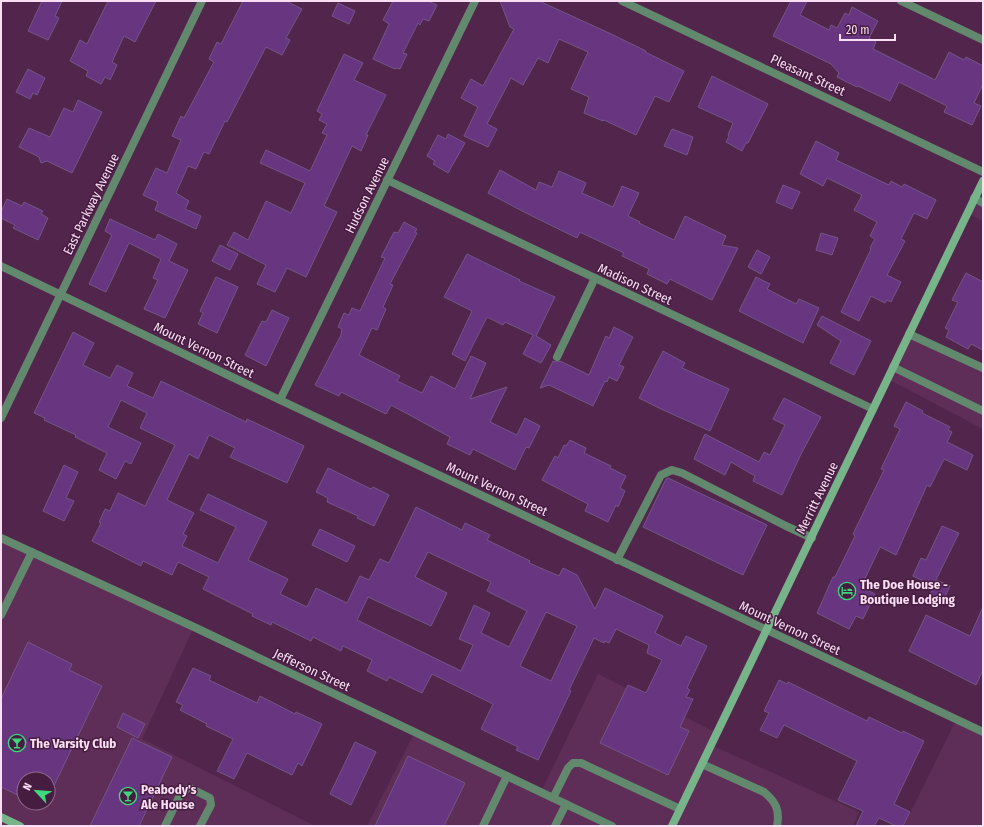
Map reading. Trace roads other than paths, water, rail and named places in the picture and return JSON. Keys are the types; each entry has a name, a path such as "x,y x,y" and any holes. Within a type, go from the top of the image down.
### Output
{"street":[{"name":"East Parkway Avenue","path":"1,418 202,1"},
{"name":"Hudson Avenue","path":"280,400 475,1"},
{"name":"Pleasant Street","path":"622,1 983,172"},
{"path":"901,1 983,40"},
{"name":"Madison Street","path":"387,180 873,409"},
{"name":"Merritt Avenue","path":"672,826 983,181"},
{"path":"974,198 983,203"},
{"name":"Mount Vernon Street","path":"1,266 617,560 983,732"},
{"path":"557,357 595,278"},
{"path":"909,334 983,368"},
{"path":"893,367 983,411"},
{"path":"617,560 661,475 672,470 682,473 812,538"},
{"name":"Jefferson Street","path":"1,538 208,634 612,826"},
{"path":"1,615 32,552"},
{"path":"552,798 568,768 573,763 581,763 680,809"},
{"path":"702,764 764,792 772,798 777,808 777,826"},
{"path":"483,826 507,776"},
{"path":"164,826 182,791 190,788 210,798 211,804 200,826"},
{"path":"555,826 566,804"},
{"path":"1,817 20,826"}],"place":[{"name":"The Doe House - Boutique Lodging","path":"847,591"},
{"name":"The Varsity Club","path":"17,743"},
{"name":"Peabody's Ale House","path":"128,796"}]}
